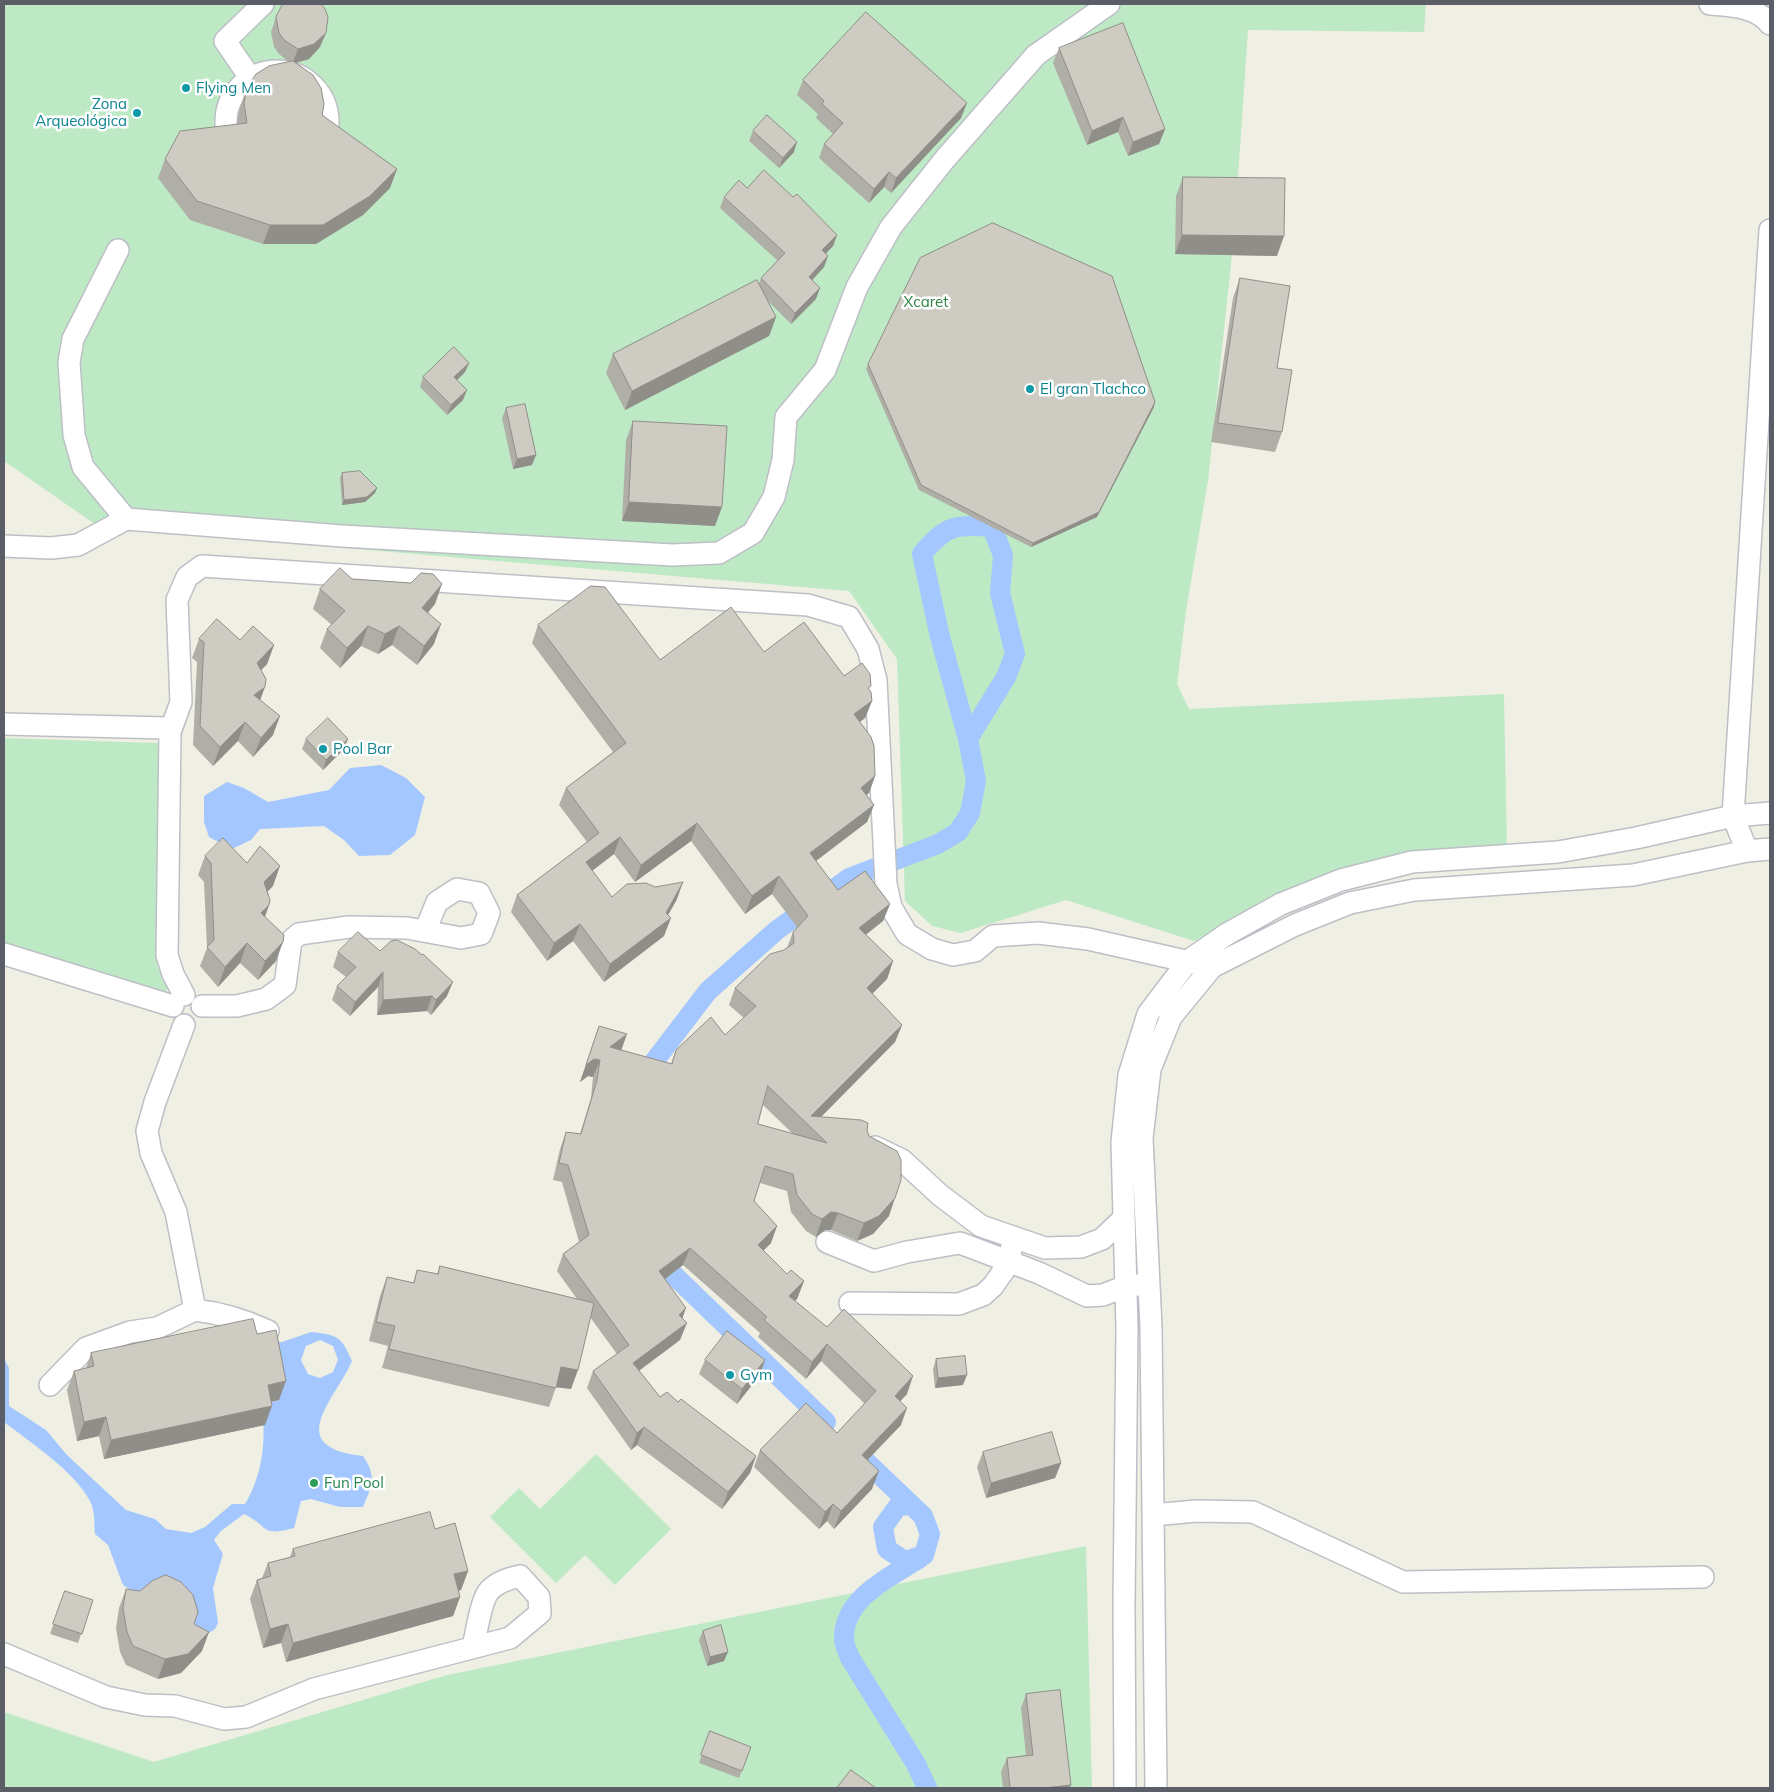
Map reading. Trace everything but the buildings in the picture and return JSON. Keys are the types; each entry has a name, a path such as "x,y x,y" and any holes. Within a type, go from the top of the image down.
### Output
{"street":[{"path":"251,79 225,41 263,4"},
{"path":"4,546 51,548 78,545 126,519 342,536 672,555 719,553 753,533 774,497 783,460 786,416 824,370 857,287 891,227 945,159 1036,54 1109,4"},
{"path":"1710,4 1746,8 1766,19 1770,24"},
{"path":"278,71 297,75 314,86 325,103 328,123 324,142 313,159 296,170 276,174 257,169 240,158 229,141 226,122 230,102 241,86 251,79 258,75 278,71"},
{"path":"1747,851 1734,816 1770,230"},
{"path":"118,250 73,339 69,362 74,435 82,467 126,519"},
{"path":"4,954 178,1001 194,996 202,1006 201,1018 191,1025 184,1025 174,1018 178,1001 167,954 170,732 181,702 176,600 187,577 202,566 808,605 849,617 868,649 876,680 886,884 891,907 907,934 932,949 953,955 975,951 993,936 1038,933 1088,939 1212,967"},
{"path":"4,724 166,728 170,732"},
{"path":"1125,1788 1126,1286 1122,1142 1129,1074 1148,1014 1188,961 1227,934 1281,904 1341,880 1412,862 1558,852 1636,838 1734,816 1770,813"},
{"path":"1156,1788 1149,1285 1142,1138 1150,1069 1171,1017 1212,967 1295,925 1359,901 1414,890 1633,875 1747,851 1770,849"},
{"path":"202,1006 237,1006 266,999 285,984 291,941 299,934 350,927 407,928 425,931"},
{"path":"184,1025 155,1102 147,1131 151,1153 176,1212 195,1310"},
{"path":"873,1146 902,1160 940,1196 981,1226 1045,1248 1081,1246 1102,1239 1124,1218"},
{"path":"850,1303 958,1304 983,1295 993,1286 1009,1263 1012,1237"},
{"path":"827,1242 874,1262 907,1252 960,1243 1039,1273 1087,1296 1103,1295 1126,1286 1149,1285"},
{"path":"50,1385 86,1348 130,1332 157,1328 195,1310 214,1312 248,1322 268,1332"},
{"path":"1153,1516 1196,1511 1253,1512 1403,1582 1702,1577"},
{"path":"4,1654 106,1696 144,1705 175,1706 224,1719 246,1717 314,1689 473,1647"}],"green space":[{"name":"Xcaret","path":"4,4 1426,4 1424,32 1248,30 1234,236 1208,481 1186,611 1177,684 1189,709 1504,694 1507,851 1414,856 1225,925 1194,941 1066,900 961,933 932,926 905,901 897,659 849,591 99,527 4,461"},
{"path":"4,738 157,743 162,757 157,964 170,987 163,995 4,945"},
{"path":"596,1454 671,1529 615,1585 585,1555 556,1583 490,1517 519,1488 540,1509"},
{"path":"1086,1546 1092,1788 4,1788 4,1712 154,1762 447,1675"}],"water":[{"path":"381,765 406,778 425,797 415,835 390,855 359,856 344,840 324,826 260,829 251,840 232,849 209,837 204,822 204,796 227,782 244,788 268,802 329,790 350,768"},
{"name":"Fun Pool","path":"311,1332 327,1334 338,1338 345,1346 352,1361 327,1406 321,1420 319,1432 325,1443 339,1451 363,1456 372,1475 371,1487 363,1507 340,1507 311,1499 301,1501 294,1528 283,1531 270,1531 244,1514 221,1531 214,1540 223,1554 213,1588 218,1623 215,1629 203,1637 123,1585 108,1545 95,1534 94,1514 91,1503 84,1491 64,1469 4,1422 4,1358 9,1368 9,1406 46,1430 67,1455 126,1510 155,1519 166,1529 191,1533 205,1527 232,1504 245,1504 251,1493 260,1468 262,1456 264,1429 261,1404 279,1400 266,1342 282,1342","holes":["320,1340 333,1346 338,1360 333,1372 320,1378 308,1374 301,1360 306,1346"]}],"waterway":[{"path":"648,1084 653,1063 708,991 777,930 849,878 938,844 958,832 970,813 976,781 968,739 940,637 922,554 938,537 952,528 969,526 992,527 1003,555 1000,593 1015,654 1006,677 968,739"},
{"path":"653,1255 826,1422"},
{"path":"859,1455 923,1516 930,1534 924,1555 905,1561 887,1549 883,1527 898,1506 911,1505"},
{"path":"920,1558 870,1590 860,1600 851,1612 846,1625 844,1639 850,1658 916,1764 927,1788"}],"place":[{"name":"Flying Men","path":"186,88"},
{"name":"Zona Arqueológica","path":"137,113"},
{"name":"El gran Tlachco","path":"1030,389"},
{"name":"Pool Bar","path":"323,749"},
{"name":"Gym","path":"730,1375"},
{"name":"Fun Pool","path":"314,1483"}]}
